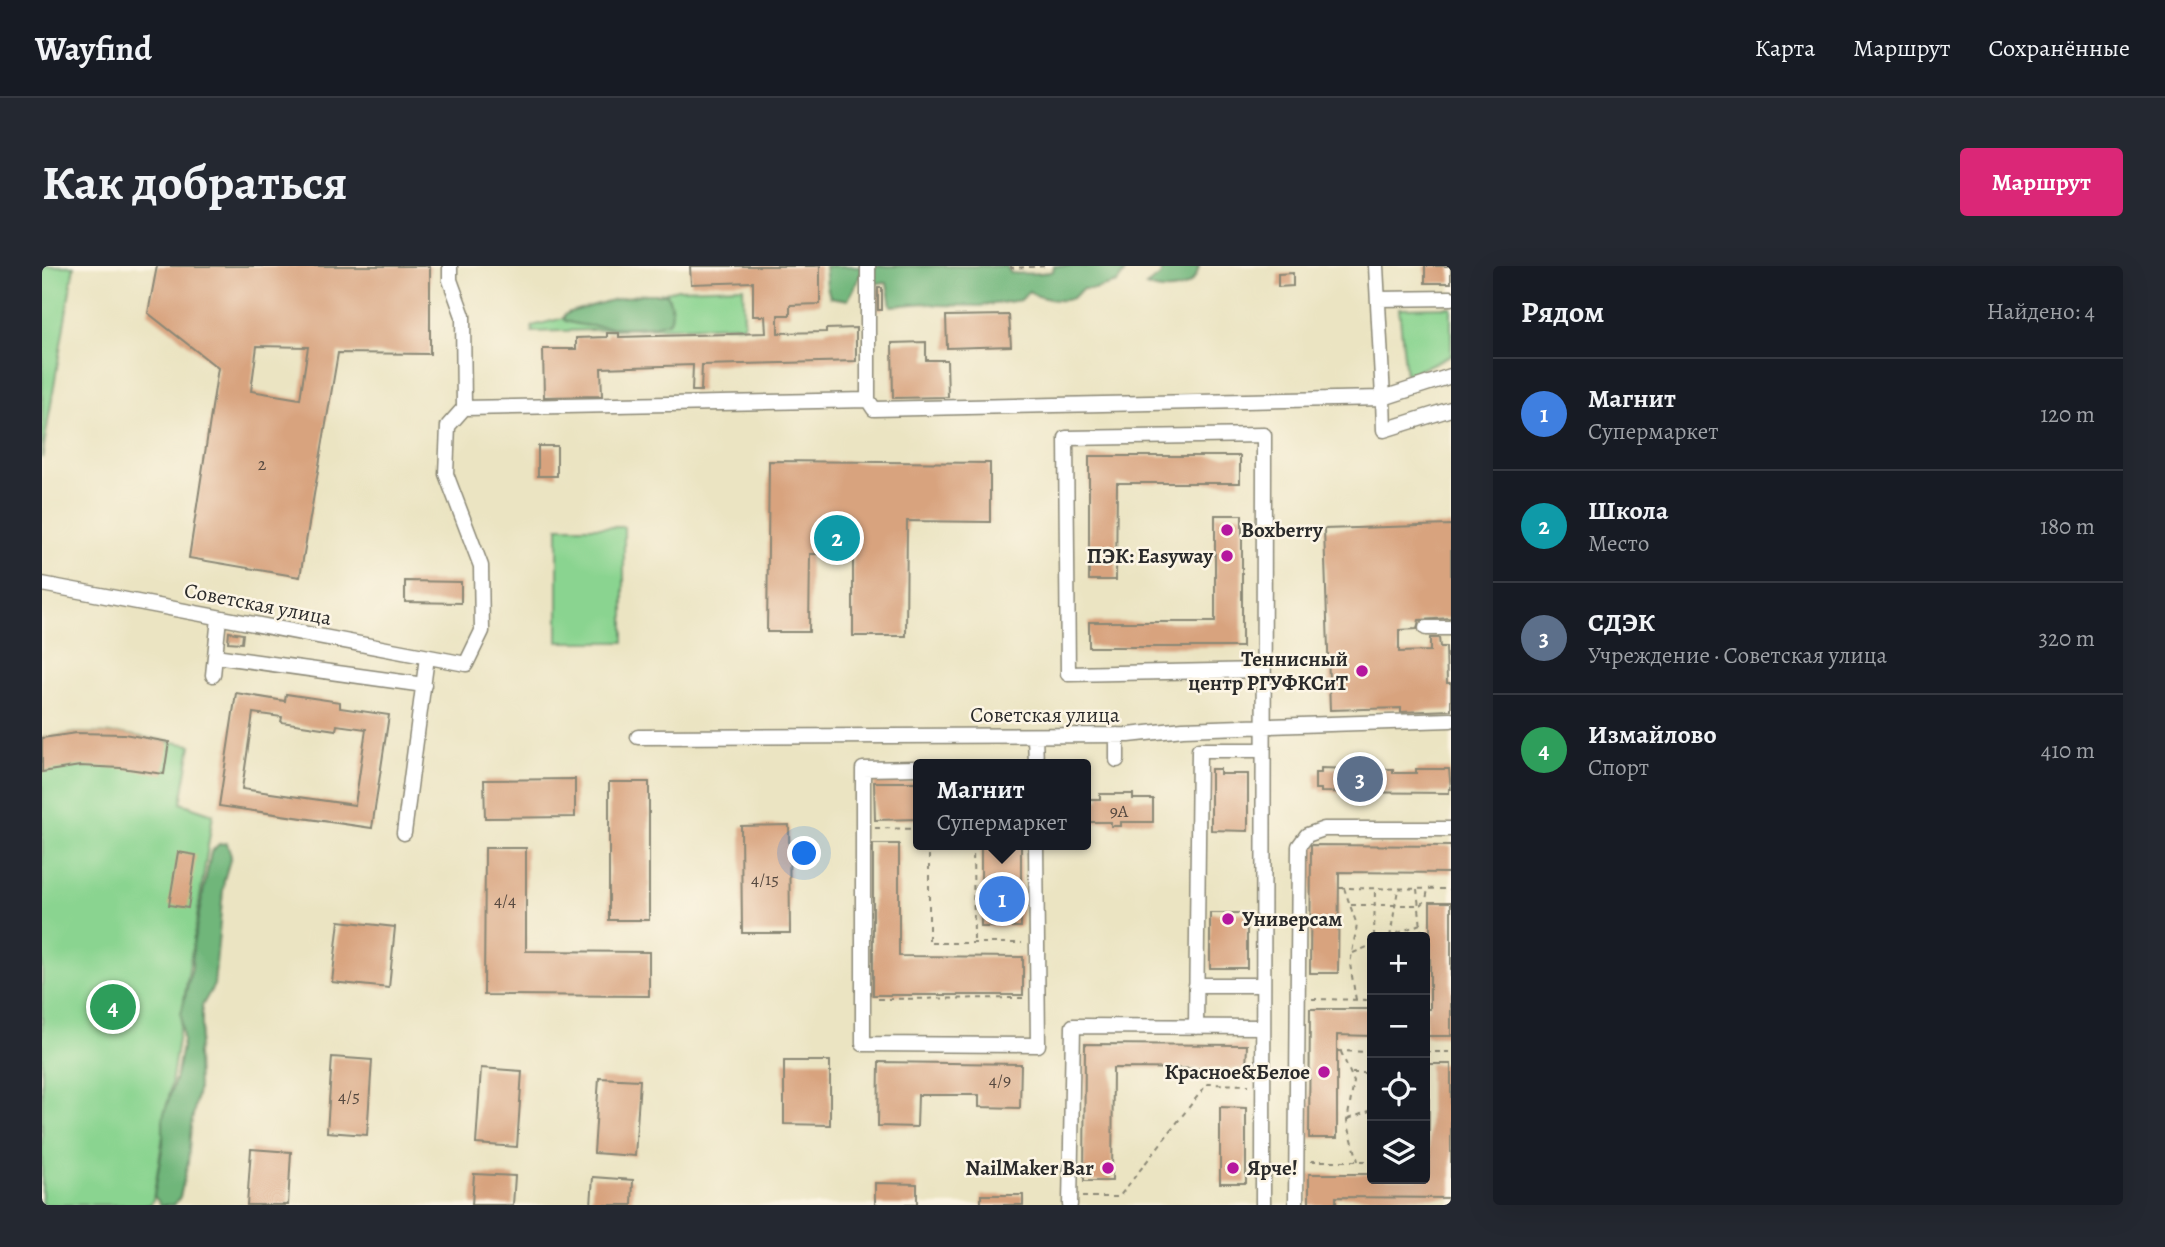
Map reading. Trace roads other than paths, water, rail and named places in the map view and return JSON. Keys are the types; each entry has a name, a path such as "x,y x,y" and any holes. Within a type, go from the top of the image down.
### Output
{"street":[{"path":"450,266 450,279 463,316 464,408 868,400"},
{"path":"868,266 868,400 874,409 1383,398 1451,376"},
{"path":"1377,266 1384,430 1451,409"},
{"path":"1378,299 1451,298"},
{"name":"Советская улица","path":"42,584 466,664 482,631 481,566 446,474 448,426 464,408"},
{"path":"1263,670 1068,674 1066,438 1264,435 1263,1205"},
{"path":"213,675 219,618"},
{"path":"1426,628 1451,628"},
{"path":"215,656 424,685"},
{"path":"404,833 427,657"},
{"name":"Советская улица","path":"638,737 1117,735 1183,729 1451,720"},
{"path":"1117,735 1117,760"},
{"path":"1035,736 1035,759"},
{"path":"1196,1027 1191,834 1199,750 1262,750"},
{"path":"913,768 863,769 858,805 863,828 863,1044 1038,1045 1036,850"},
{"path":"1296,1205 1298,851 1303,840 1314,831 1324,829 1451,829"},
{"path":"1196,985 1262,985"},
{"path":"1070,1201 1073,1026 1262,1027"}],"place":[{"name":"Boxberry","path":"1227,530"},
{"name":"Школа","path":"837,538"},
{"name":"ПЭК: Easyway","path":"1227,556"},
{"name":"Теннисный центр РГУФКСиТ","path":"1362,671"},
{"name":"СДЭК","path":"1360,779"},
{"name":"Магнит","path":"1002,899"},
{"name":"Универсам","path":"1228,919"},
{"name":"Измайлово","path":"113,1007"},
{"name":"Красное&Белое","path":"1324,1072"},
{"name":"NailMaker Bar","path":"1108,1168"},
{"name":"Ярче!","path":"1233,1168"}]}
